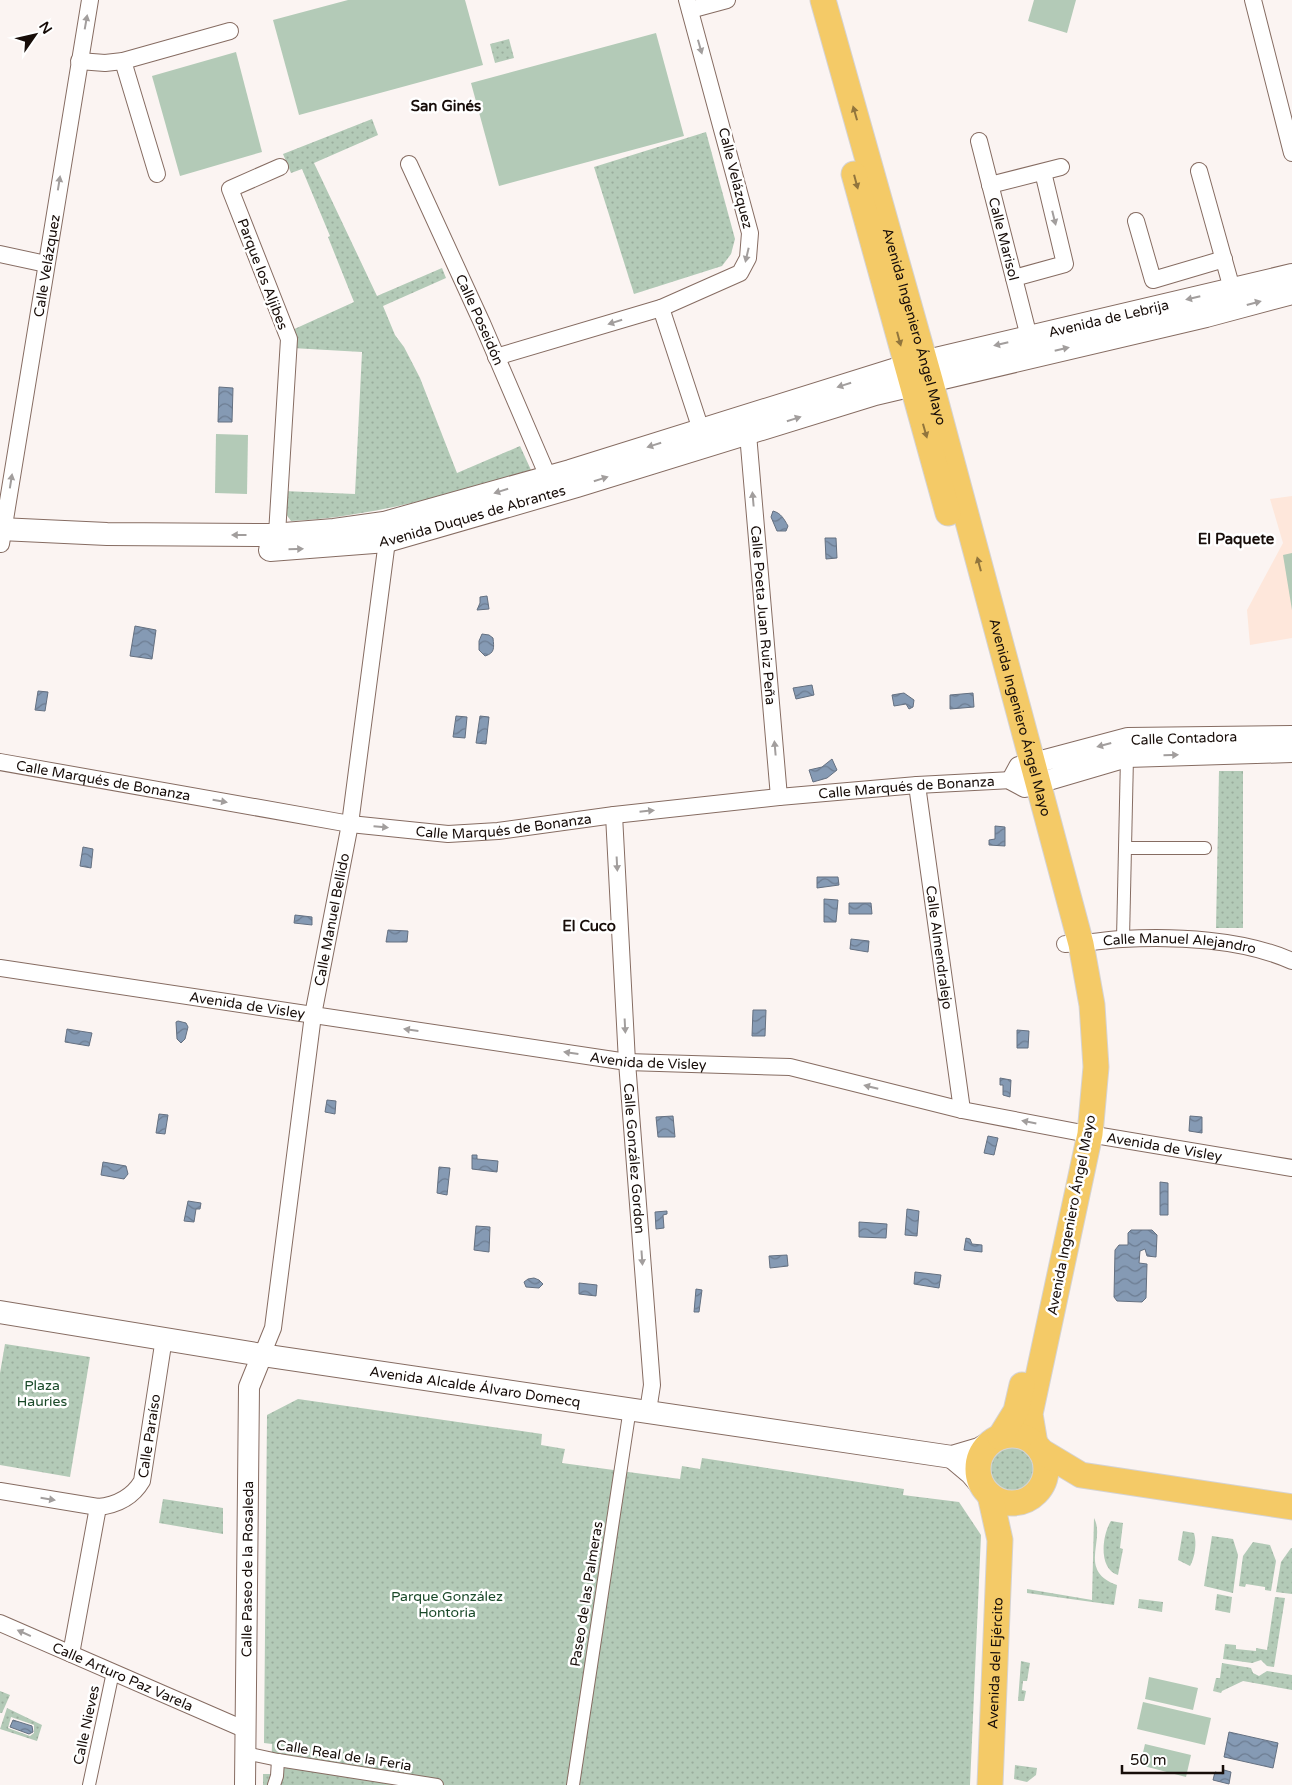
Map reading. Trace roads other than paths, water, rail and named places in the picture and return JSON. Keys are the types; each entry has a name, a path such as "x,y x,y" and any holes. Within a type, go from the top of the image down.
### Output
{"main road":[{"name":"Avenida Ingeniero Ángel Mayo","path":"806,0 918,373"},
{"name":"Avenida Ingeniero Ángel Mayo","path":"823,0 918,373 1026,776 1092,1005 1096,1067 1030,1414 1038,1447"},
{"name":"Avenida de Lebrija","path":"918,373 1029,337 1292,275"},
{"name":"Avenida de Lebrija","path":"918,373 1206,316 1292,293"},
{"name":"Avenida Duques de Abrantes","path":"703,438 748,434 918,373"},
{"name":"Avenida Duques de Abrantes","path":"1,537 212,542 317,548 386,541 551,485 918,373"},
{"name":"Avenida Duques de Abrantes","path":"212,542 384,523 551,485"},
{"name":"Avenida Ingeniero Ángel Mayo","path":"996,1439 1016,1411 1083,1133"},
{"name":"Avenida Alcalde Álvaro Domecq","path":"0,1312 262,1354 952,1457 979,1449 996,1439"},
{"path":"987,1491 979,1476 978,1465 981,1454 996,1439 1019,1436 1081,1475 1292,1507"},
{"path":"1000,1540 1030,1498 1043,1484 1046,1473 1038,1447"},
{"path":"952,1457 987,1491 1011,1503 1030,1498 1081,1475"},
{"name":"Avenida del Ejército","path":"987,1491 1000,1540 990,1785"}],"street":[{"name":"Calle Velázquez","path":"1,537 90,0"},
{"path":"689,5 727,0"},
{"path":"1253,0 1292,153"},
{"name":"Calle Velázquez","path":"496,357 662,308 740,273 748,258 750,233 689,5"},
{"path":"79,61 104,63 123,61 230,32"},
{"path":"123,61 156,174"},
{"name":"Calle Marisol","path":"979,141 1029,337"},
{"name":"Calle Poseidón","path":"409,164 551,485"},
{"name":"Parque los Aljibes","path":"276,534 289,339 230,189 280,167"},
{"path":"990,185 1061,167"},
{"path":"1200,171 1232,289"},
{"path":"1014,278 1066,264 1043,172"},
{"path":"1136,221 1153,280 1224,259"},
{"path":"0,254 46,264"},
{"path":"662,308 703,438"},
{"name":"Calle Poeta Juan Ruiz Peña","path":"748,434 779,797"},
{"name":"Calle Manuel Bellido","path":"262,1354 272,1336 313,1015 350,824 386,541"},
{"name":"Calle Contadora","path":"1026,776 1128,738 1292,736"},
{"name":"Calle Contadora","path":"1026,776 1127,756 1292,752"},
{"path":"1123,939 1127,756"},
{"name":"Calle Marqués de Bonanza","path":"0,762 350,824 448,834 498,831 614,815 779,797 1026,776"},
{"name":"Calle Almendralejo","path":"917,785 962,1110"},
{"name":"Calle González Gordon","path":"614,815 627,1062 652,1385 638,1410"},
{"path":"1126,848 1205,848"},
{"name":"Calle Manuel Alejandro","path":"1073,944 1123,939 1212,941 1281,956 1292,961"},
{"name":"Avenida de Visley","path":"0,968 627,1062 790,1067 962,1110 1083,1133 1292,1168"},
{"name":"Calle Paraíso","path":"0,1491 98,1507 112,1505 136,1491 142,1481 164,1338"},
{"name":"Calle Paseo de la Rosaleda","path":"245,1785 248,1387 262,1354"},
{"name":"Paseo de las Palmeras","path":"573,1785 638,1410"},
{"path":"72,1654 98,1507"},
{"name":"Calle Arturo Paz Varela","path":"0,1622 246,1730"},
{"name":"Calle Nieves","path":"89,1785 113,1672"},
{"name":"Calle Real de la Feria","path":"245,1752 278,1760 432,1785"},
{"path":"274,1785 278,1760"}],"water":[{"path":"219,387 233,388 232,422 218,422"},
{"path":"773,511 785,521 788,526 786,531 777,531 771,517"},
{"path":"825,538 836,538 837,558 826,559"},
{"path":"487,596 489,609 477,610 480,597"},
{"path":"135,626 156,630 152,659 130,656"},
{"path":"482,634 493,638 494,645 491,653 485,656 479,650 479,641"},
{"path":"812,685 814,695 796,699 793,688"},
{"path":"38,691 48,692 45,711 35,710"},
{"path":"904,693 914,700 913,707 909,709 906,704 894,706 892,695"},
{"path":"973,693 974,707 950,709 950,695"},
{"path":"456,716 467,717 465,738 453,737"},
{"path":"480,716 489,717 486,744 476,743"},
{"path":"832,759 837,770 827,778 813,782 809,770 822,767"},
{"path":"995,826 1005,827 1005,846 989,845 989,840 995,839"},
{"path":"83,847 93,849 91,868 80,866"},
{"path":"817,877 838,877 839,885 817,888"},
{"path":"824,899 838,900 836,922 824,922"},
{"path":"849,903 871,903 872,914 849,914"},
{"path":"295,915 312,917 312,925 294,923"},
{"path":"388,930 408,931 407,942 386,942"},
{"path":"851,939 869,941 868,952 850,949"},
{"path":"753,1010 766,1010 765,1036 752,1036"},
{"path":"176,1022 186,1023 188,1027 185,1039 181,1043 177,1039"},
{"path":"67,1029 92,1033 89,1046 65,1042"},
{"path":"1017,1030 1029,1031 1028,1048 1017,1048"},
{"path":"1000,1078 1011,1080 1010,1097 1003,1095 1003,1085 1000,1085"},
{"path":"327,1100 336,1101 335,1114 325,1112"},
{"path":"159,1114 168,1115 165,1134 156,1133"},
{"path":"673,1116 675,1137 658,1137 656,1117"},
{"path":"1190,1116 1202,1117 1202,1133 1189,1131"},
{"path":"988,1136 998,1138 994,1155 984,1153"},
{"path":"472,1155 477,1155 477,1159 498,1161 497,1172 472,1169"},
{"path":"103,1162 126,1166 128,1174 124,1179 101,1175"},
{"path":"439,1167 450,1168 447,1195 437,1193"},
{"path":"1160,1182 1168,1183 1168,1215 1160,1215"},
{"path":"188,1201 201,1203 200,1209 196,1209 194,1222 184,1221"},
{"path":"907,1209 919,1211 917,1236 905,1235"},
{"path":"667,1211 667,1214 663,1215 664,1228 656,1229 655,1212"},
{"path":"859,1222 887,1224 886,1238 859,1237"},
{"path":"476,1226 490,1227 489,1252 474,1250"},
{"path":"1131,1230 1152,1230 1157,1235 1156,1257 1147,1256 1145,1249 1140,1251 1139,1263 1147,1264 1146,1298 1142,1302 1117,1301 1114,1297 1115,1250 1119,1245 1128,1245 1128,1233"},
{"path":"966,1238 970,1239 972,1244 982,1245 982,1252 964,1250"},
{"path":"787,1255 788,1266 770,1268 769,1256"},
{"path":"915,1272 941,1275 939,1288 914,1284"},
{"path":"534,1278 543,1284 539,1288 526,1287 524,1282"},
{"path":"579,1283 597,1285 596,1296 579,1294"},
{"path":"696,1289 702,1290 699,1312 694,1312"},
{"path":"13,1720 32,1726 33,1732 29,1734 10,1727"},
{"path":"1229,1732 1278,1743 1273,1768 1224,1757"},
{"path":"1224,1770 1231,1772 1229,1784 1213,1780 1215,1772 1223,1774"}],"district":[{"name":"San Ginés","path":"446,106"},
{"name":"El Paquete","path":"1236,539"},
{"name":"El Cuco","path":"589,926"}],"park label":[{"name":"Plaza Hauries","path":"42,1394"},
{"name":"Parque González Hontoria","path":"447,1604"}]}
